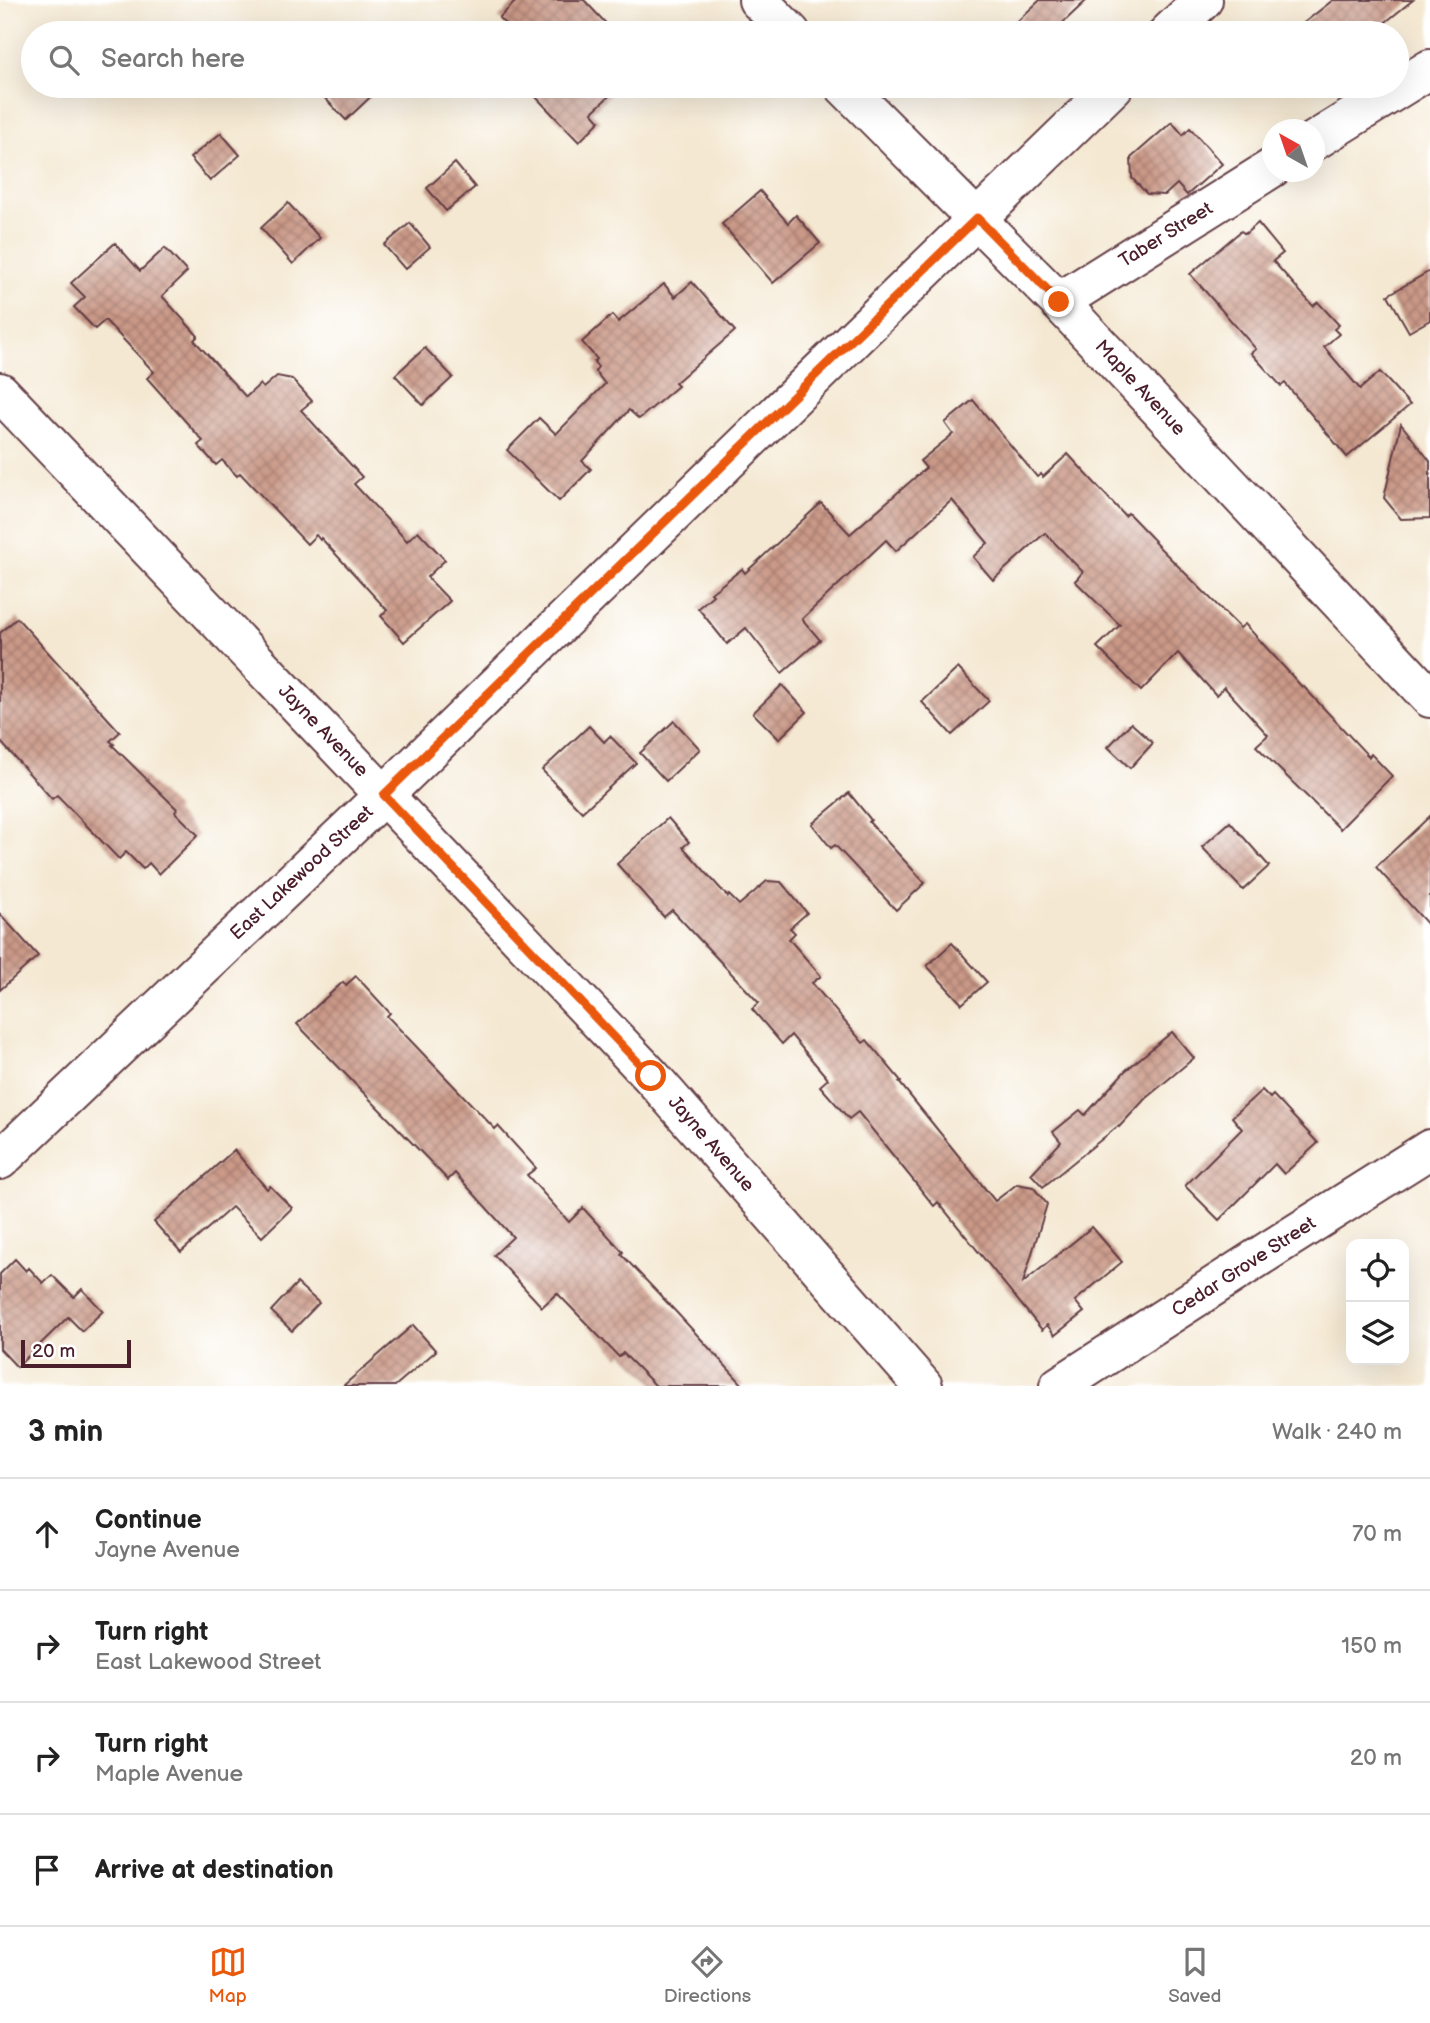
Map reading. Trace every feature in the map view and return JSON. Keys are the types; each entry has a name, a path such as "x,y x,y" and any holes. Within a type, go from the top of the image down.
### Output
{"street":[{"path":"758,0 779,21"},
{"path":"1180,21 1202,0"},
{"path":"1409,82 1430,69"},
{"name":"Maple Avenue","path":"856,98 1059,302 1430,698"},
{"name":"East Lakewood Street","path":"0,1160 384,795 1102,98"},
{"path":"1325,134 1383,98"},
{"name":"Taber Street","path":"1059,302 1262,173"},
{"name":"Jayne Avenue","path":"0,392 651,1076 923,1386"},
{"name":"Cedar Grove Street","path":"1059,1386 1430,1149"}],"building":[{"path":"517,0 584,0 604,21 502,21 499,18"},
{"path":"1040,0 1087,0 1065,21 1018,21"},
{"path":"1333,0 1413,0 1387,21 1306,21"},
{"path":"325,98 369,98 346,120"},
{"path":"537,98 607,98 592,112 600,121 579,142"},
{"path":"1172,122 1183,135 1190,128 1222,164 1187,195 1177,184 1165,195 1147,194 1132,178 1131,158"},
{"path":"221,133 240,155 210,181 190,158"},
{"path":"455,163 475,187 446,211 427,188"},
{"path":"760,191 788,223 796,215 820,243 773,283 722,224"},
{"path":"288,203 320,238 293,264 261,228"},
{"path":"410,223 430,247 405,269 384,245"},
{"path":"1258,223 1283,253 1273,261 1313,306 1318,302 1339,325 1334,329 1339,334 1324,347 1360,389 1380,372 1410,405 1347,457 1285,383 1281,386 1251,353 1256,349 1190,274 1241,231 1245,234"},
{"path":"115,243 140,271 165,248 187,272 162,296 198,336 194,340 246,397 260,384 263,388 277,376 292,379 312,401 301,410 362,477 354,484 407,541 418,531 445,560 427,577 450,601 404,642 381,616 387,610 321,538 320,540 316,535 307,544 240,473 237,476 222,460 216,465 198,445 203,441 147,378 154,372 105,320 95,329 74,307 85,297 71,283"},
{"path":"1430,271 1430,320 1409,332 1388,295"},
{"path":"692,282 735,331 675,383 678,386 639,419 629,410 582,461 591,469 559,501 507,450 539,418 556,434 605,384 595,371 598,367 594,362 597,359 582,342 612,315 618,322 664,284 675,297"},
{"path":"425,348 453,377 423,405 395,375"},
{"path":"973,400 1037,477 1041,474 1043,477 1068,454 1125,516 1128,513 1240,628 1245,624 1369,757 1371,754 1392,776 1340,829 1256,746 1268,735 1224,687 1216,695 1178,653 1141,691 1097,647 1120,625 1075,581 1083,572 1045,533 993,580 973,557 988,543 952,500 896,551 886,540 802,619 820,640 782,673 746,628 727,644 698,608 713,595 711,593 742,569 745,573 821,503 850,534 926,468 920,461 953,434 945,423"},
{"path":"1401,424 1430,461 1430,518 1401,519 1384,498"},
{"path":"17,618 120,732 110,741 114,744 112,745 177,809 175,812 198,835 159,874 149,863 143,869 126,852 119,859 57,795 52,799 0,741 0,633"},
{"path":"958,668 989,701 952,735 922,702"},
{"path":"782,685 807,712 779,739 753,713"},
{"path":"674,721 700,749 666,781 640,753"},
{"path":"1131,723 1153,743 1130,768 1108,747"},
{"path":"589,726 604,742 610,736 636,763 582,812 542,770"},
{"path":"849,793 871,820 869,822 925,883 896,910 835,845 831,848 812,824"},
{"path":"1430,816 1430,927 1376,867"},
{"path":"668,818 689,842 683,847 728,897 729,895 739,905 767,881 781,882 807,913 790,928 795,933 789,939 821,976 812,983 863,1043 867,1040 995,1201 1017,1184 1033,1187 1047,1204 1023,1283 1092,1227 1122,1262 1075,1301 1084,1312 1055,1335 1047,1325 1042,1330 938,1202 934,1206 858,1112 849,1119 820,1086 828,1079 791,1035 782,1044 752,1009 759,1003 672,910 664,917 617,864"},
{"path":"1230,822 1269,866 1243,890 1202,847"},
{"path":"0,914 38,956 0,990"},
{"path":"952,943 987,982 962,1004 927,966"},
{"path":"356,976 390,1013 387,1016 495,1129 498,1126 536,1168 527,1175 569,1222 583,1208 623,1252 621,1254 744,1386 656,1386 623,1353 619,1357 557,1293 542,1307 494,1255 513,1237 455,1173 448,1180 297,1024 343,982 346,985"},
{"path":"1172,1032 1194,1058 1146,1098 1119,1127 1043,1187 1031,1174 1061,1142 1053,1132 1080,1110 1085,1115 1125,1071"},
{"path":"1262,1090 1270,1098 1273,1095 1318,1143 1284,1174 1275,1164 1219,1220 1185,1186 1242,1129 1232,1117"},
{"path":"234,1150 267,1189 270,1186 292,1208 262,1237 232,1207 181,1252 154,1222"},
{"path":"15,1259 26,1271 29,1268 43,1283 52,1275 74,1297 82,1289 103,1311 82,1331 68,1317 17,1367 0,1349 0,1274"},
{"path":"297,1283 319,1303 292,1331 271,1311"},
{"path":"413,1325 436,1351 395,1386 343,1386"}],"route":[{"path":"651,1076 384,795 977,218 1059,302"}]}
